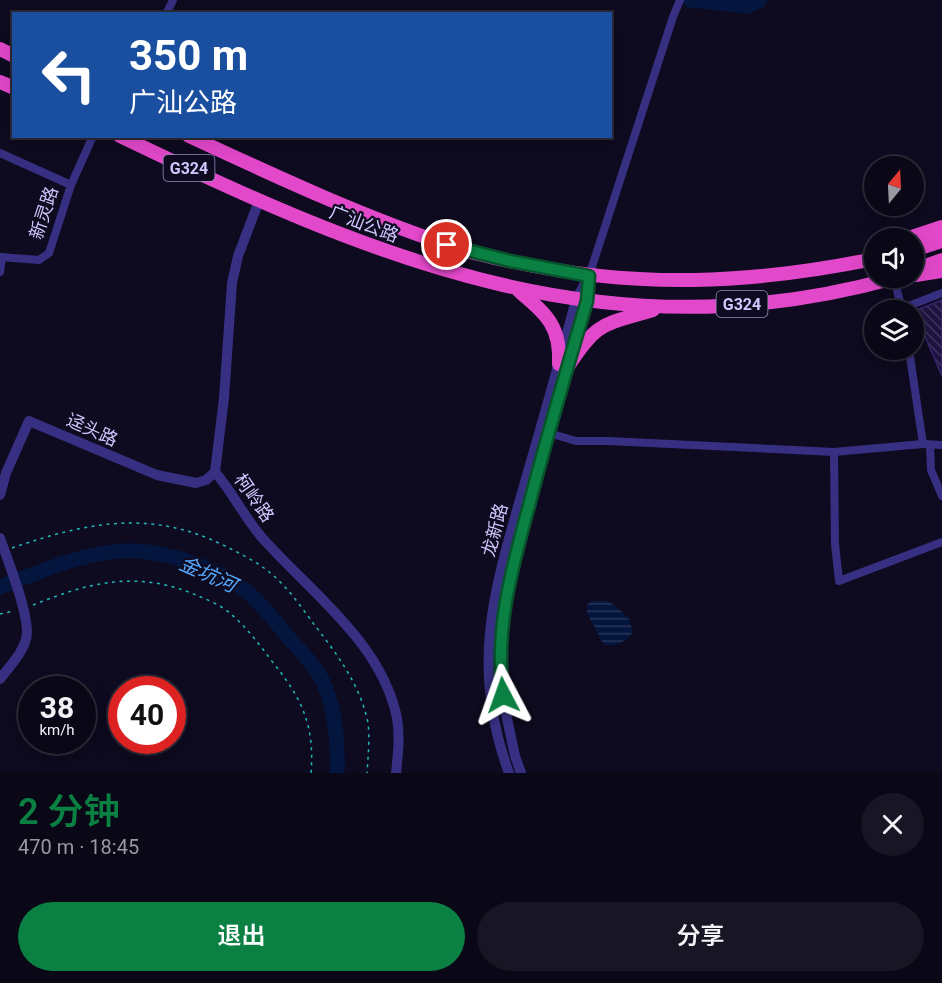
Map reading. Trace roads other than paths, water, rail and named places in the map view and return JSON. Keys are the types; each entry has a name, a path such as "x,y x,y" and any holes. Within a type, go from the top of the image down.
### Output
{"highway":[{"name":"广汕公路","path":"124,138 259,201 385,252 518,290 582,301 662,308 719,306 816,296 864,286"},
{"name":"广汕公路","path":"193,138 314,194 459,249 589,276 638,280 718,280 783,274 864,261"},
{"path":"924,233 942,227"},
{"path":"924,246 942,241"},
{"path":"451,272 459,249"},
{"path":"835,266 864,255"},
{"path":"924,266 942,260"},
{"path":"924,274 942,272"},
{"path":"718,280 719,306"},
{"path":"518,290 548,316 558,342 563,366"},
{"path":"563,366 589,336 604,325 662,308"}],"street":[{"path":"589,276 680,0"},
{"name":"新灵路","path":"1,257 31,261 39,260 49,253 71,185 92,138"},
{"path":"0,153 71,185"},
{"name":"柯岭路","path":"259,201 238,256 232,283 224,398 215,472 265,542 356,636 373,660 390,690 397,720 396,773"},
{"path":"0,272 1,257"},
{"name":"龙新路","path":"509,773 491,714 487,665 491,619 499,575 589,276"},
{"path":"924,301 942,293"},
{"path":"911,360 931,470 942,496"},
{"name":"龙新路","path":"521,773 514,756 505,709 502,682 502,624 513,563 549,433 563,366"},
{"name":"迳头路","path":"0,495 6,473 29,421 157,475 196,483 206,480 215,472"},
{"path":"549,433 576,441 834,452 926,444 942,445"},
{"path":"834,452 835,543 839,581 942,542"},
{"path":"0,538 22,605 27,636 24,645 0,679"}],"water":[{"path":"591,601 609,601 628,617 633,632 624,641 604,645 587,613 587,605"}],"waterway":[{"path":"690,0 748,6 760,0"},
{"name":"金坑河","path":"0,587 75,560 121,551 169,556 218,574 245,590 262,606 308,659 321,678 334,717 337,773"}]}
